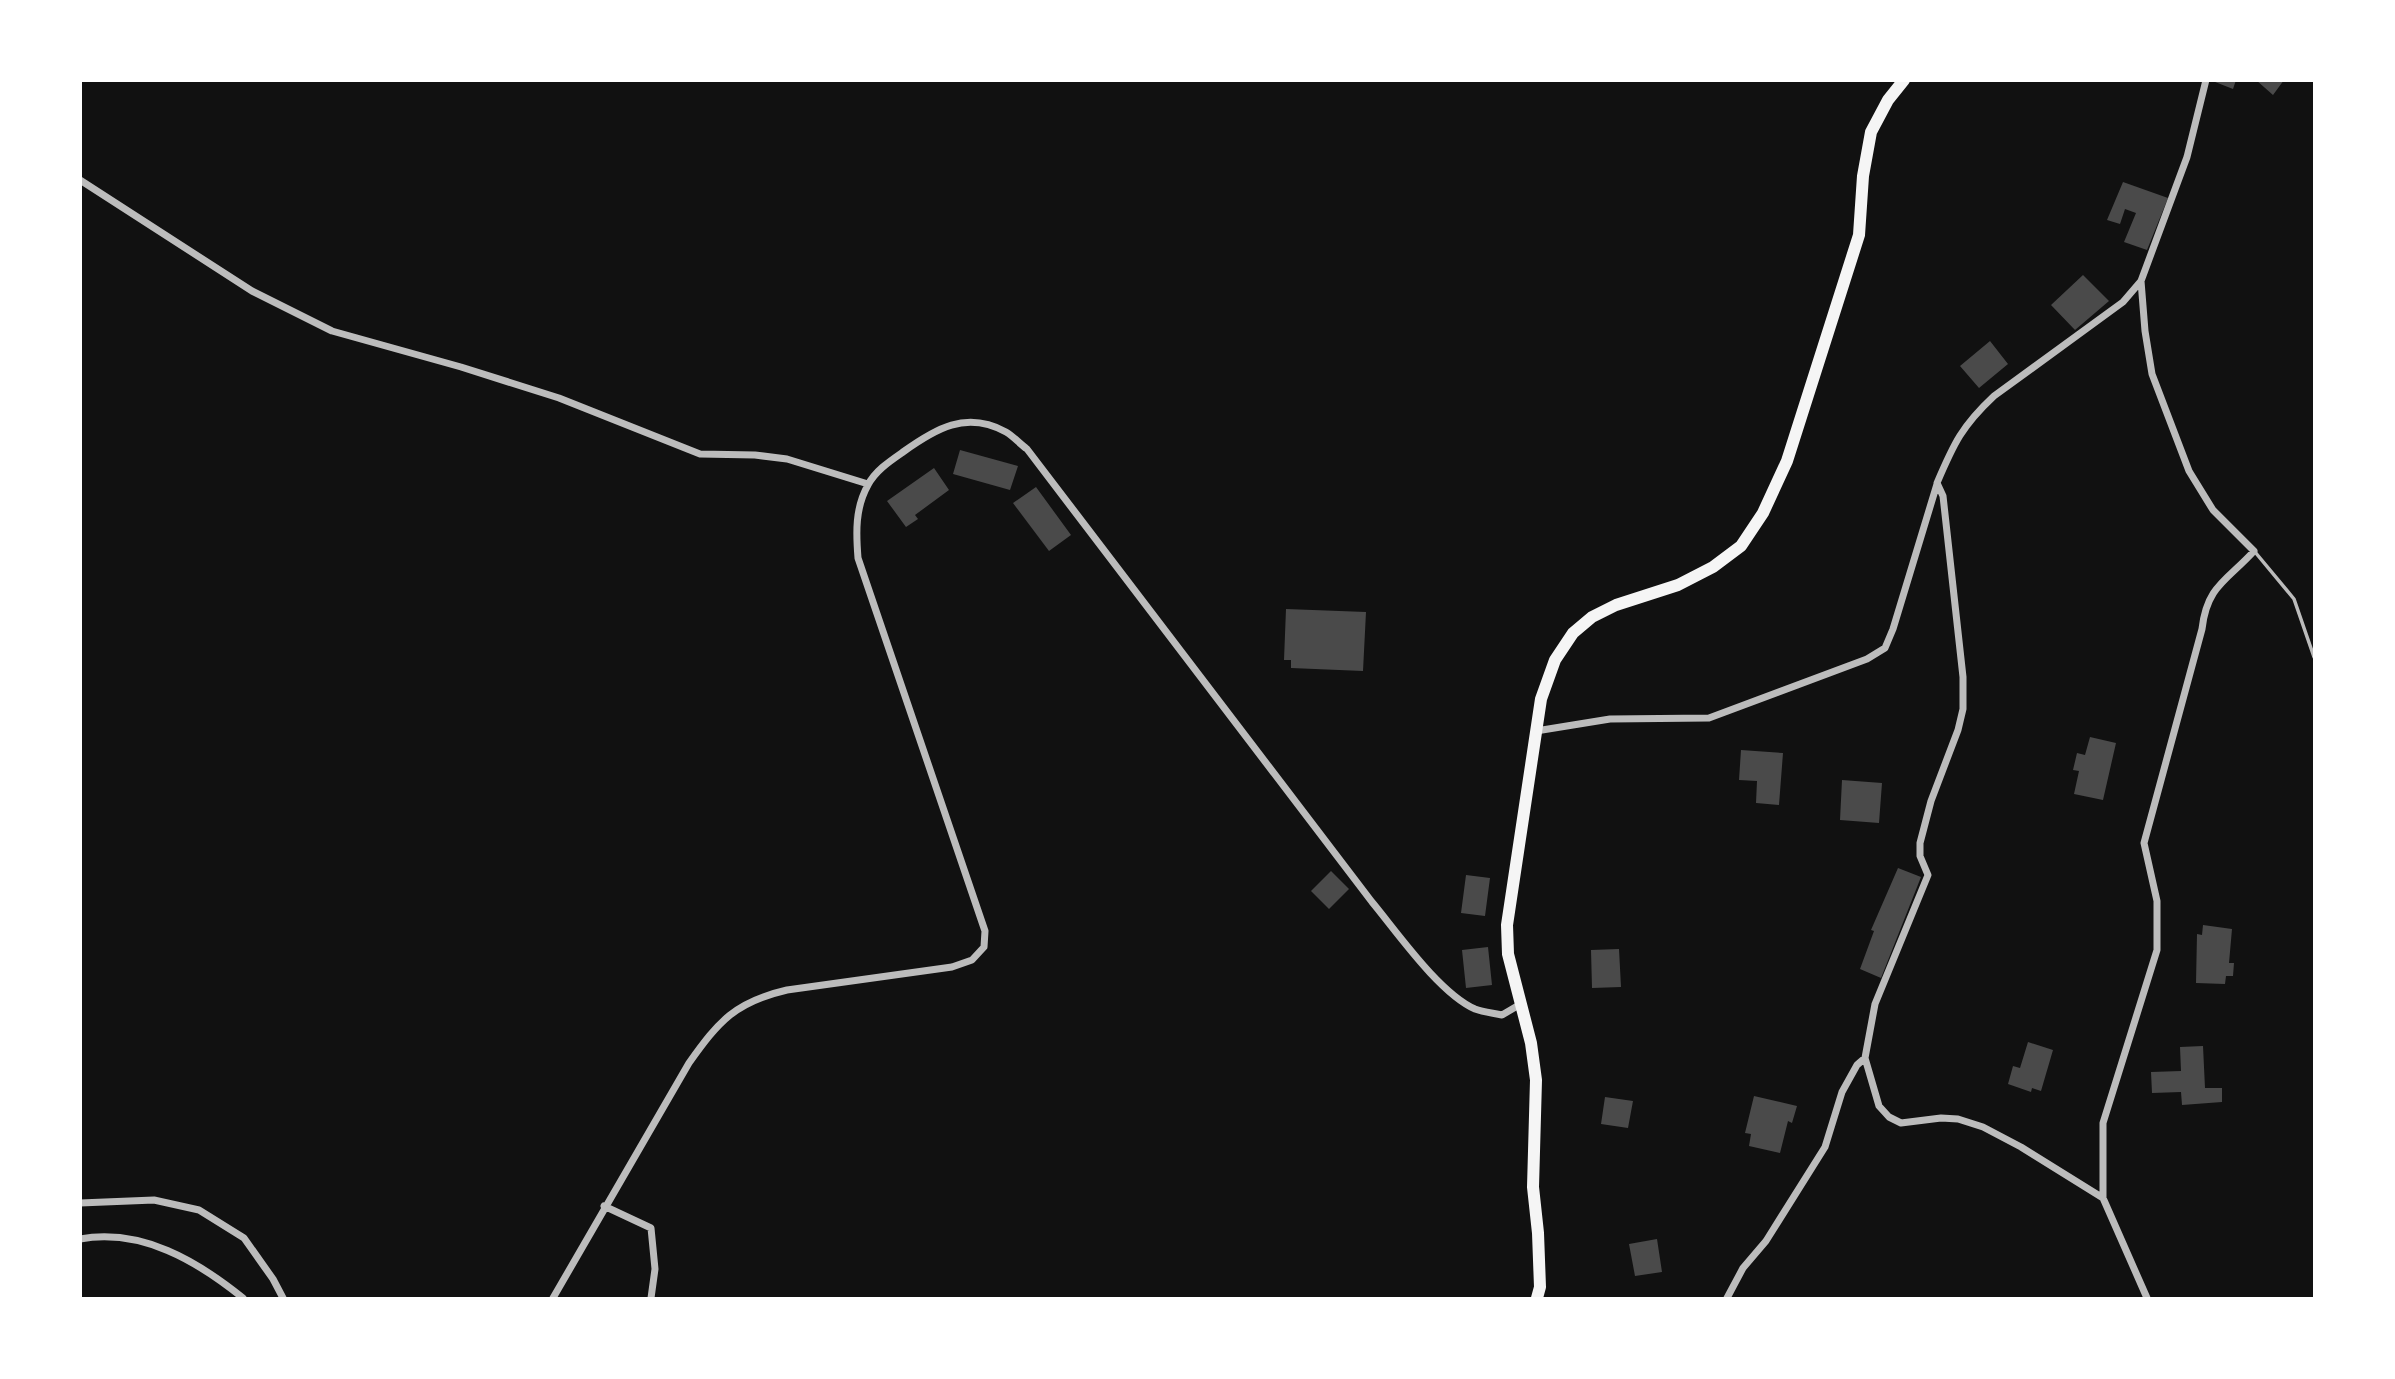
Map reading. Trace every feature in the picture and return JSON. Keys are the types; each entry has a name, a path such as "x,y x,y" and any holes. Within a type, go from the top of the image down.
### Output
{"highway":[{"path":"1537,1298 1540,1287 1539,1247 1533,1187 1536,1080 1531,1043 1507,954 1507,925 1541,699 1555,660 1573,633 1592,617 1616,605 1678,585 1713,567 1741,546 1763,513 1787,461 1858,235 1863,176 1871,132 1888,100 1904,80"}],"street":[{"path":"1536,731 1610,719 1709,718 1867,659 1885,649 1937,483 1962,429 1994,396 2123,302 2141,281 2187,157 2206,80"},
{"path":"80,180 252,291 332,331 559,398 700,454 755,455 787,459 868,484"},
{"path":"2141,281 2152,374 2189,471 2213,510 2254,551 2212,593 2204,608 2202,628 2144,843 2157,901 2157,950 2103,1123 2103,1198 2147,1298"},
{"path":"553,1298 688,1063 710,1033 732,1012 760,996 787,990 951,967 972,960 984,947 985,931 858,558 856,531 859,507 868,484 879,470 941,426 980,423 1006,432 1027,449 1372,902 1430,971 1449,992 1475,1009 1502,1014 1520,1005"},
{"path":"1937,483 1943,496 1963,677 1964,709 1931,801 1920,842 1920,856 1928,874 1875,1004 1865,1058 1879,1106 1889,1117 1901,1123 1941,1118 1958,1119 1983,1127 2021,1147 2103,1198"},
{"path":"1727,1298 1743,1268 1766,1241 1825,1147 1842,1092 1857,1065 1865,1058"},
{"path":"80,1203 153,1200 199,1210 244,1238 283,1298"},
{"path":"604,1206 651,1228 655,1269 651,1298"},
{"path":"80,1239 122,1238 178,1253 243,1298"}],"lane":[{"path":"2254,551 2294,599 2315,657"}],"building":[{"path":"2210,80 2236,80 2233,89"},
{"path":"2256,80 2284,80 2273,95"},
{"path":"2123,182 2168,198 2147,250 2124,242 2136,213 2125,209 2120,224 2107,220"},
{"path":"2083,275 2109,301 2075,330 2051,305"},
{"path":"1990,341 2008,364 1979,388 1960,366"},
{"path":"960,450 1018,466 1010,490 953,474"},
{"path":"934,468 949,490 915,515 918,519 906,527 887,501"},
{"path":"1036,487 1071,535 1049,551 1013,503"},
{"path":"1286,609 1366,612 1363,671 1291,668 1291,660 1284,660"},
{"path":"2090,737 2116,743 2103,800 2074,794 2079,771 2073,770 2077,753 2085,755"},
{"path":"1741,750 1783,753 1779,805 1756,803 1757,781 1739,780"},
{"path":"1842,780 1882,783 1879,823 1840,820"},
{"path":"1898,868 1921,877 1881,978 1860,969 1874,931 1871,930"},
{"path":"1331,871 1349,889 1329,909 1311,891"},
{"path":"1466,875 1490,878 1485,916 1461,913"},
{"path":"2203,925 2232,929 2229,963 2234,963 2233,976 2226,976 2225,984 2196,983 2197,934 2202,935"},
{"path":"1488,947 1492,985 1466,988 1462,950"},
{"path":"1619,949 1621,987 1592,988 1591,950"},
{"path":"2028,1042 2053,1050 2041,1091 2032,1088 2031,1092 2008,1084 2013,1066 2020,1068"},
{"path":"2203,1046 2205,1088 2222,1088 2222,1102 2182,1105 2181,1092 2152,1093 2151,1072 2181,1071 2180,1047"},
{"path":"1754,1096 1797,1106 1792,1123 1788,1121 1780,1153 1749,1146 1751,1134 1745,1133"},
{"path":"1605,1097 1633,1101 1628,1128 1601,1124"},
{"path":"1657,1239 1662,1272 1635,1276 1629,1244"}]}
